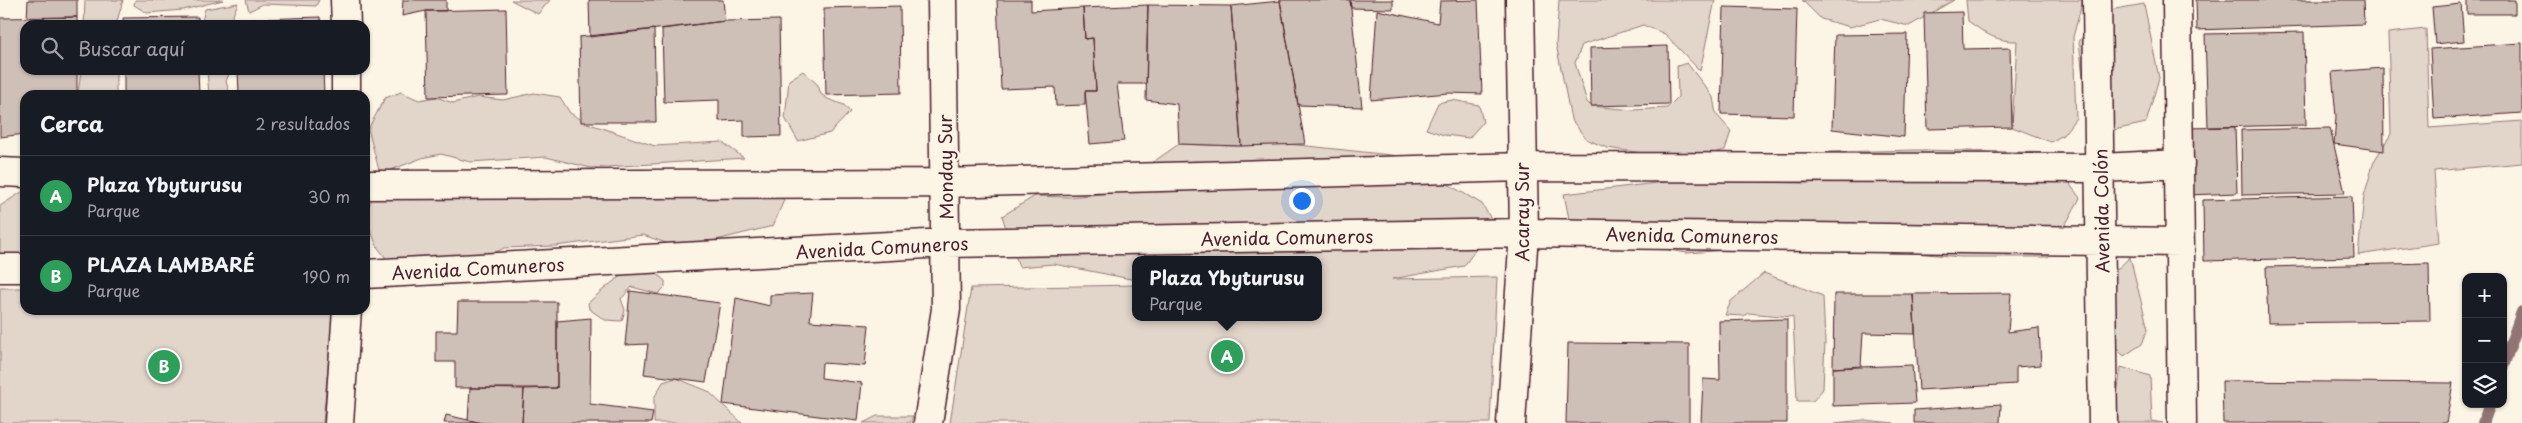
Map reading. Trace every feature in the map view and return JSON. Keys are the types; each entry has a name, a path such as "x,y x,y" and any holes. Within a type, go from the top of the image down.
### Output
{"street":[{"path":"345,0 346,20"},
{"name":"Monday Sur","path":"928,423 946,309 942,0"},
{"name":"Acaray Sur","path":"1511,423 1524,233 1520,0"},
{"name":"Avenida Colón","path":"2098,0 2103,423"},
{"path":"2177,0 2182,423"},
{"path":"346,75 346,90"},
{"path":"370,185 944,183 1522,167 2101,168 2180,164"},
{"path":"0,172 20,173"},
{"name":"Avenida Comuneros","path":"370,274 946,243 1524,233 2180,242"},
{"path":"0,268 20,268"},
{"path":"339,423 347,315"}],"shaded area":[{"path":"85,0 123,0 117,20 84,20"},
{"path":"135,0 223,0 183,10 147,13 134,5"},
{"path":"246,0 319,0 316,6 263,4 249,11"},
{"path":"511,0 550,0 538,14"},
{"path":"1559,0 1715,0 1700,71 1665,34 1643,25 1582,45 1575,63 1587,102 1591,106 1634,110 1667,108 1678,97 1677,66 1687,63 1713,97 1716,114 1731,131 1725,150 1697,157 1664,156 1607,148 1586,139 1571,119 1556,44"},
{"path":"1802,0 1954,0 1909,26 1880,19 1850,27 1821,19"},
{"path":"1966,0 2083,0 2073,37 2076,118 2063,135 2051,142 2012,127 2017,41 1997,38 1985,33 1968,21"},
{"path":"238,3 231,20 202,20 205,9"},
{"path":"2144,4 2159,78 2146,123 2114,130 2087,111 2079,42 2098,12"},
{"path":"2426,29 2429,128 2522,121 2522,163 2434,171 2439,243 2358,255 2364,196 2374,161 2391,134 2388,33"},
{"path":"803,71 818,85 821,94 844,105 850,112 830,133 798,141 785,118 789,80"},
{"path":"80,75 116,75 116,90 79,90"},
{"path":"207,75 229,75 226,81 229,90 209,90"},
{"path":"401,92 419,100 436,97 453,103 478,97 503,100 534,93 560,97 570,113 587,123 655,146 722,142 744,158 591,168 546,157 470,162 441,154 422,158 383,173 409,169 463,201 485,192 510,199 533,200 761,175 784,200 773,226 692,246 669,244 643,235 555,246 504,248 463,269 397,272 378,248 370,230 370,203 380,174 370,136 370,125 385,98"},
{"path":"1452,100 1479,105 1483,122 1469,138 1444,135 1426,129 1438,103"},
{"path":"1179,144 1234,146 1289,144 1400,156 1482,204 1494,224 1464,266 1392,279 1497,277 1490,423 950,423 971,288 1132,285 1132,321 1322,321 1322,256 1132,256 1132,279 1054,264 1019,267 1002,216 1035,196 1068,197 1112,193"},
{"path":"1917,150 2063,153 2071,186 2080,198 2048,257 1961,257 1809,244 1687,253 1572,234 1564,194 1673,181 1810,183 1829,152"},
{"path":"20,193 20,261 0,259 0,206"},
{"path":"2130,257 2148,329 2142,344 2124,356 2113,345 2110,276"},
{"path":"636,269 653,270 665,281 665,287 658,294 632,287 621,299 625,310 622,321 605,320 589,309 588,303 605,288 623,275"},
{"path":"1764,273 1823,296 1825,342 1823,389 1813,401 1797,401 1793,317 1748,313 1744,316 1725,315 1731,301"},
{"path":"0,288 20,288 20,315 333,315 323,423 0,423"},
{"path":"2121,367 2150,376 2152,421 2163,423 2113,423"},
{"path":"676,378 708,391 742,423 654,423 654,398 663,382"},
{"path":"877,416 913,416 910,423 863,423"},
{"path":"1864,420 1894,423 1834,423"}],"building":[{"path":"28,0 77,0 77,17 27,18"},
{"path":"403,0 446,0 446,11 426,11 402,16"},
{"path":"589,0 723,0 725,21 590,37"},
{"path":"997,0 1031,0 1031,11 1083,8 1085,39 1093,38 1096,91 1085,91 1085,105 1056,106 1055,87 1001,89"},
{"path":"1280,0 1350,0 1362,107 1298,105"},
{"path":"1350,0 1393,0 1393,9 1351,8"},
{"path":"1478,0 1482,94 1448,93 1371,100 1377,10 1438,23 1440,1"},
{"path":"2196,0 2363,0 2364,24 2197,30"},
{"path":"2467,0 2515,0 2515,14 2467,14"},
{"path":"1280,1 1305,144 1241,146 1231,6"},
{"path":"2461,4 2464,41 2435,44 2432,7"},
{"path":"1148,5 1231,6 1241,146 1179,144 1177,104 1146,100"},
{"path":"1148,5 1146,84 1117,84 1124,141 1090,144 1085,91 1096,91 1093,38 1085,39 1083,8"},
{"path":"900,6 901,93 826,95 824,8"},
{"path":"1724,7 1797,9 1794,116 1721,114"},
{"path":"506,9 508,95 428,97 426,11"},
{"path":"1962,12 1963,49 2010,48 2012,127 1927,129 1924,13"},
{"path":"77,17 77,20 20,20 20,75 77,75 77,90 20,90 20,135 0,137 0,18"},
{"path":"198,17 198,20 123,20 123,18"},
{"path":"320,17 320,20 236,20"},
{"path":"779,20 781,136 744,137 744,120 719,121 719,100 664,102 662,29 725,21"},
{"path":"654,29 656,122 581,122 579,37"},
{"path":"2304,32 2306,125 2208,127 2205,34"},
{"path":"1907,34 1904,137 1832,129 1835,35"},
{"path":"2522,43 2522,113 2434,119 2430,49"},
{"path":"1668,46 1669,104 1591,106 1590,48"},
{"path":"2383,68 2384,151 2334,144 2336,117 2332,72"},
{"path":"124,75 198,75 199,90 124,90"},
{"path":"238,75 323,75 324,90 239,90"},
{"path":"2235,127 2237,193 2189,195 2187,128"},
{"path":"2330,128 2345,193 2242,195 2241,130"},
{"path":"2352,196 2354,257 2204,261 2203,200"},
{"path":"2429,263 2430,321 2268,323 2266,267"},
{"path":"630,291 720,303 706,382 644,374 648,344 625,345"},
{"path":"813,293 810,321 869,325 865,366 822,363 821,378 862,383 858,421 723,404 736,298 770,306 770,295"},
{"path":"2011,293 2008,332 2039,328 2041,365 2016,367 2016,384 1919,390 1913,294"},
{"path":"1834,294 1913,294 1915,334 1863,333 1861,366 1833,368"},
{"path":"458,302 557,302 557,388 455,388 455,362 436,362 436,331 457,331"},
{"path":"591,318 590,404 653,412 651,423 522,423 524,389 557,388 557,321"},
{"path":"1787,319 1787,423 1701,423 1703,379 1720,380 1719,321"},
{"path":"1568,343 1689,344 1689,423 1566,423"},
{"path":"1912,365 1915,403 1833,406 1833,368"},
{"path":"2222,381 2453,383 2446,423 2223,423"},
{"path":"470,388 524,389 522,423 482,423 468,420"},
{"path":"2001,404 2000,423 1914,423 1914,410"},
{"path":"446,415 468,420 482,423 444,423"}],"waterway":[{"path":"2504,363 2522,312"},
{"path":"2483,423 2489,408"}],"place":[{"name":"Plaza Ybyturusu","path":"1227,356"},
{"name":"PLAZA LAMBARÉ","path":"164,366"}]}
